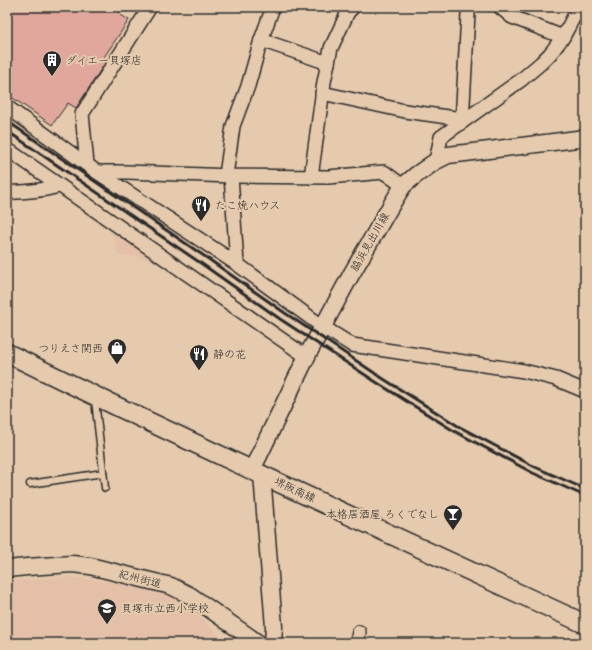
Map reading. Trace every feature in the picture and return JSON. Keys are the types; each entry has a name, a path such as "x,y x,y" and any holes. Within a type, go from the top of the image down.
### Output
{"main road":[{"name":"堺阪南線","path":"7,353 94,396 585,624"}],"street":[{"path":"92,168 82,114 150,7"},
{"path":"237,264 229,175 233,126 248,86 261,40 273,7"},
{"path":"311,177 322,93 330,48 352,7"},
{"path":"462,121 469,7"},
{"path":"500,7 512,17 563,37"},
{"path":"436,161 441,137 521,80 541,63 563,37 579,7"},
{"path":"261,40 328,63"},
{"path":"322,93 405,111 462,121"},
{"path":"7,107 92,168 237,264 323,327 352,345 524,371 556,379 585,391"},
{"name":"脇浜見出川線","path":"257,472 307,357 352,273 403,186 436,161 448,155 585,138"},
{"path":"7,149 58,186 307,357"},
{"path":"92,168 127,172 311,177 384,172 403,186"},
{"path":"7,192 36,190 58,186"},
{"path":"257,472 274,627 273,643"},
{"name":"紀州街道","path":"7,569 72,564 90,566 171,586 191,596 258,643"}],"lane":[{"path":"94,396 105,488"},
{"path":"30,484 103,473"}],"shaded area":[{"path":"113,228 162,262 138,258 138,256 118,256 112,232"},
{"name":"貝塚市立西小学校","path":"71,577 154,588 187,607 228,643 7,643 7,581"}],"building":[{"name":"ダイエー貝塚店","path":"7,7 124,7 119,14 129,20 104,57 107,60 76,108 68,103 52,125 7,94"}],"railway":[{"path":"7,121 379,376 458,426 535,467 585,489"},
{"path":"7,131 280,319 376,382 454,431 533,473 585,496"}],"place":[{"name":"ダイエー貝塚店","path":"52,77"},
{"name":"たこ焼ハウス","path":"201,222"},
{"name":"つりえさ関西","path":"117,365"},
{"name":"静の花","path":"199,371"},
{"name":"本格居酒屋 ろくでなし","path":"453,531"},
{"name":"貝塚市立西小学校","path":"107,625"}]}
